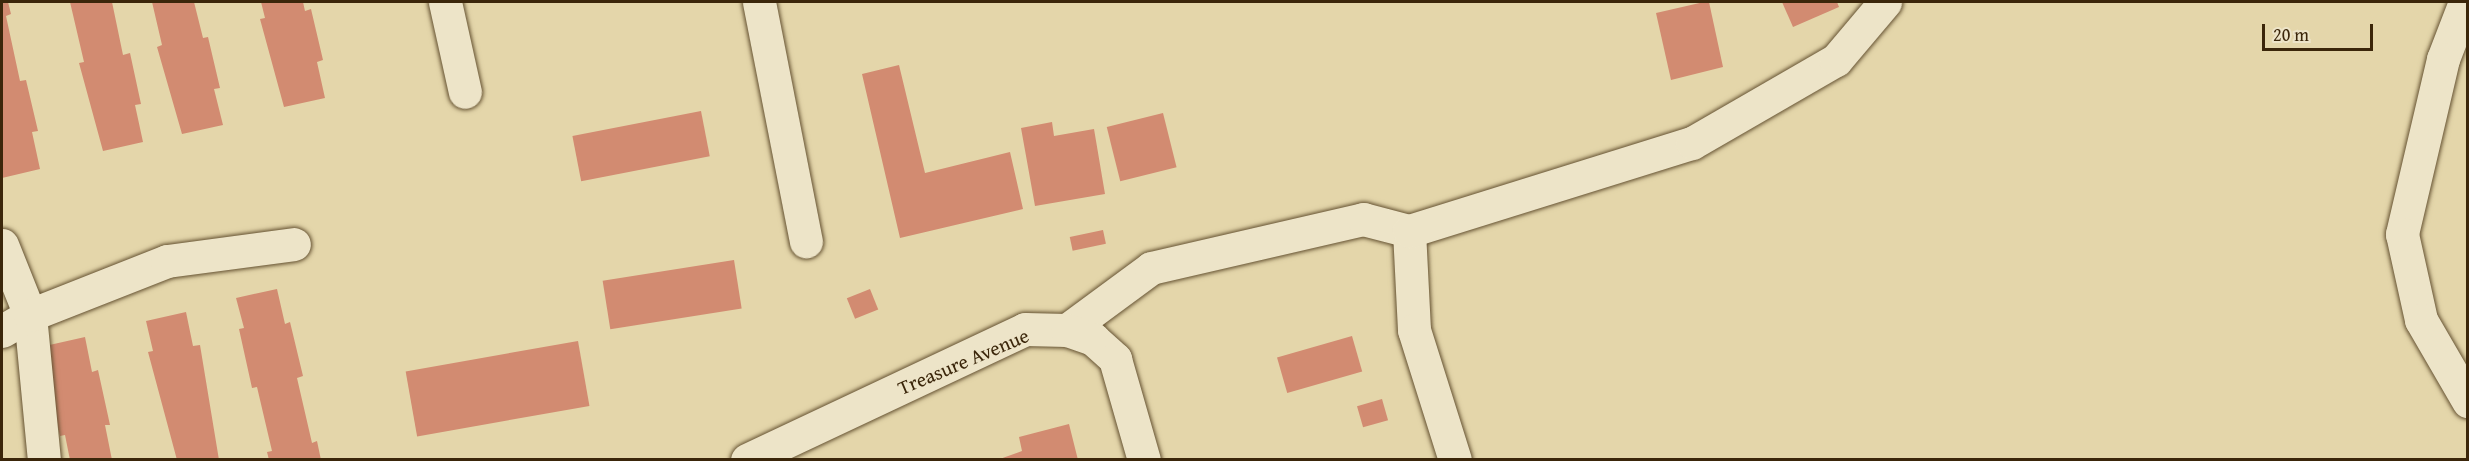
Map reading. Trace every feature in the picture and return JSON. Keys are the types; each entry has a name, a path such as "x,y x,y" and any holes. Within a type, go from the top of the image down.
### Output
{"street":[{"path":"445,2 465,92"},
{"path":"759,2 806,241"},
{"path":"1066,330 1151,268 1363,219 1409,231 1692,143 1836,60 1885,2"},
{"path":"2465,2 2443,59 2402,234 2421,320 2468,402"},
{"path":"1409,231 1414,330 1455,459"},
{"path":"2,331 30,315 168,261 294,244"},
{"path":"2,245 30,315 44,459"},
{"name":"Treasure Avenue","path":"747,459 1025,329 1066,330 1094,339 1115,359 1144,459"}],"building":[{"path":"2,2 8,2 11,14 6,16 20,81 26,80 38,131 32,132 40,169 2,178"},
{"path":"70,2 112,2 123,55 130,53 141,104 135,105 143,142 103,151 79,63 84,62"},
{"path":"152,2 194,2 203,38 208,37 220,88 214,89 223,125 182,134 157,47 162,45"},
{"path":"261,2 303,2 305,11 311,9 323,60 317,62 325,98 284,107 260,19 265,18"},
{"path":"1709,2 1723,67 1671,80 1656,13"},
{"path":"1782,2 1837,2 1839,7 1793,27"},
{"path":"899,65 925,173 1010,152 1023,209 900,238 862,74"},
{"path":"701,111 710,156 581,181 572,136"},
{"path":"1163,113 1177,167 1120,181 1107,127"},
{"path":"1052,122 1054,136 1094,129 1105,194 1035,206 1021,128"},
{"path":"1103,230 1106,244 1073,251 1070,237"},
{"path":"734,260 742,308 610,329 603,281"},
{"path":"277,289 285,324 290,322 303,376 297,378 312,443 317,441 321,460 269,460 267,452 272,451 257,387 252,388 239,329 244,328 236,298"},
{"path":"870,289 878,309 855,319 847,298"},
{"path":"186,312 193,346 200,345 219,460 177,460 148,352 153,351 146,321"},
{"path":"1352,336 1362,372 1287,393 1277,357"},
{"path":"85,337 92,372 98,370 110,425 105,425 112,460 70,460 65,435 60,436 47,377 45,346"},
{"path":"578,341 589,406 417,436 406,371"},
{"path":"1382,399 1388,420 1363,427 1357,406"},
{"path":"1069,424 1078,460 997,460 1022,451 1019,437"}]}
